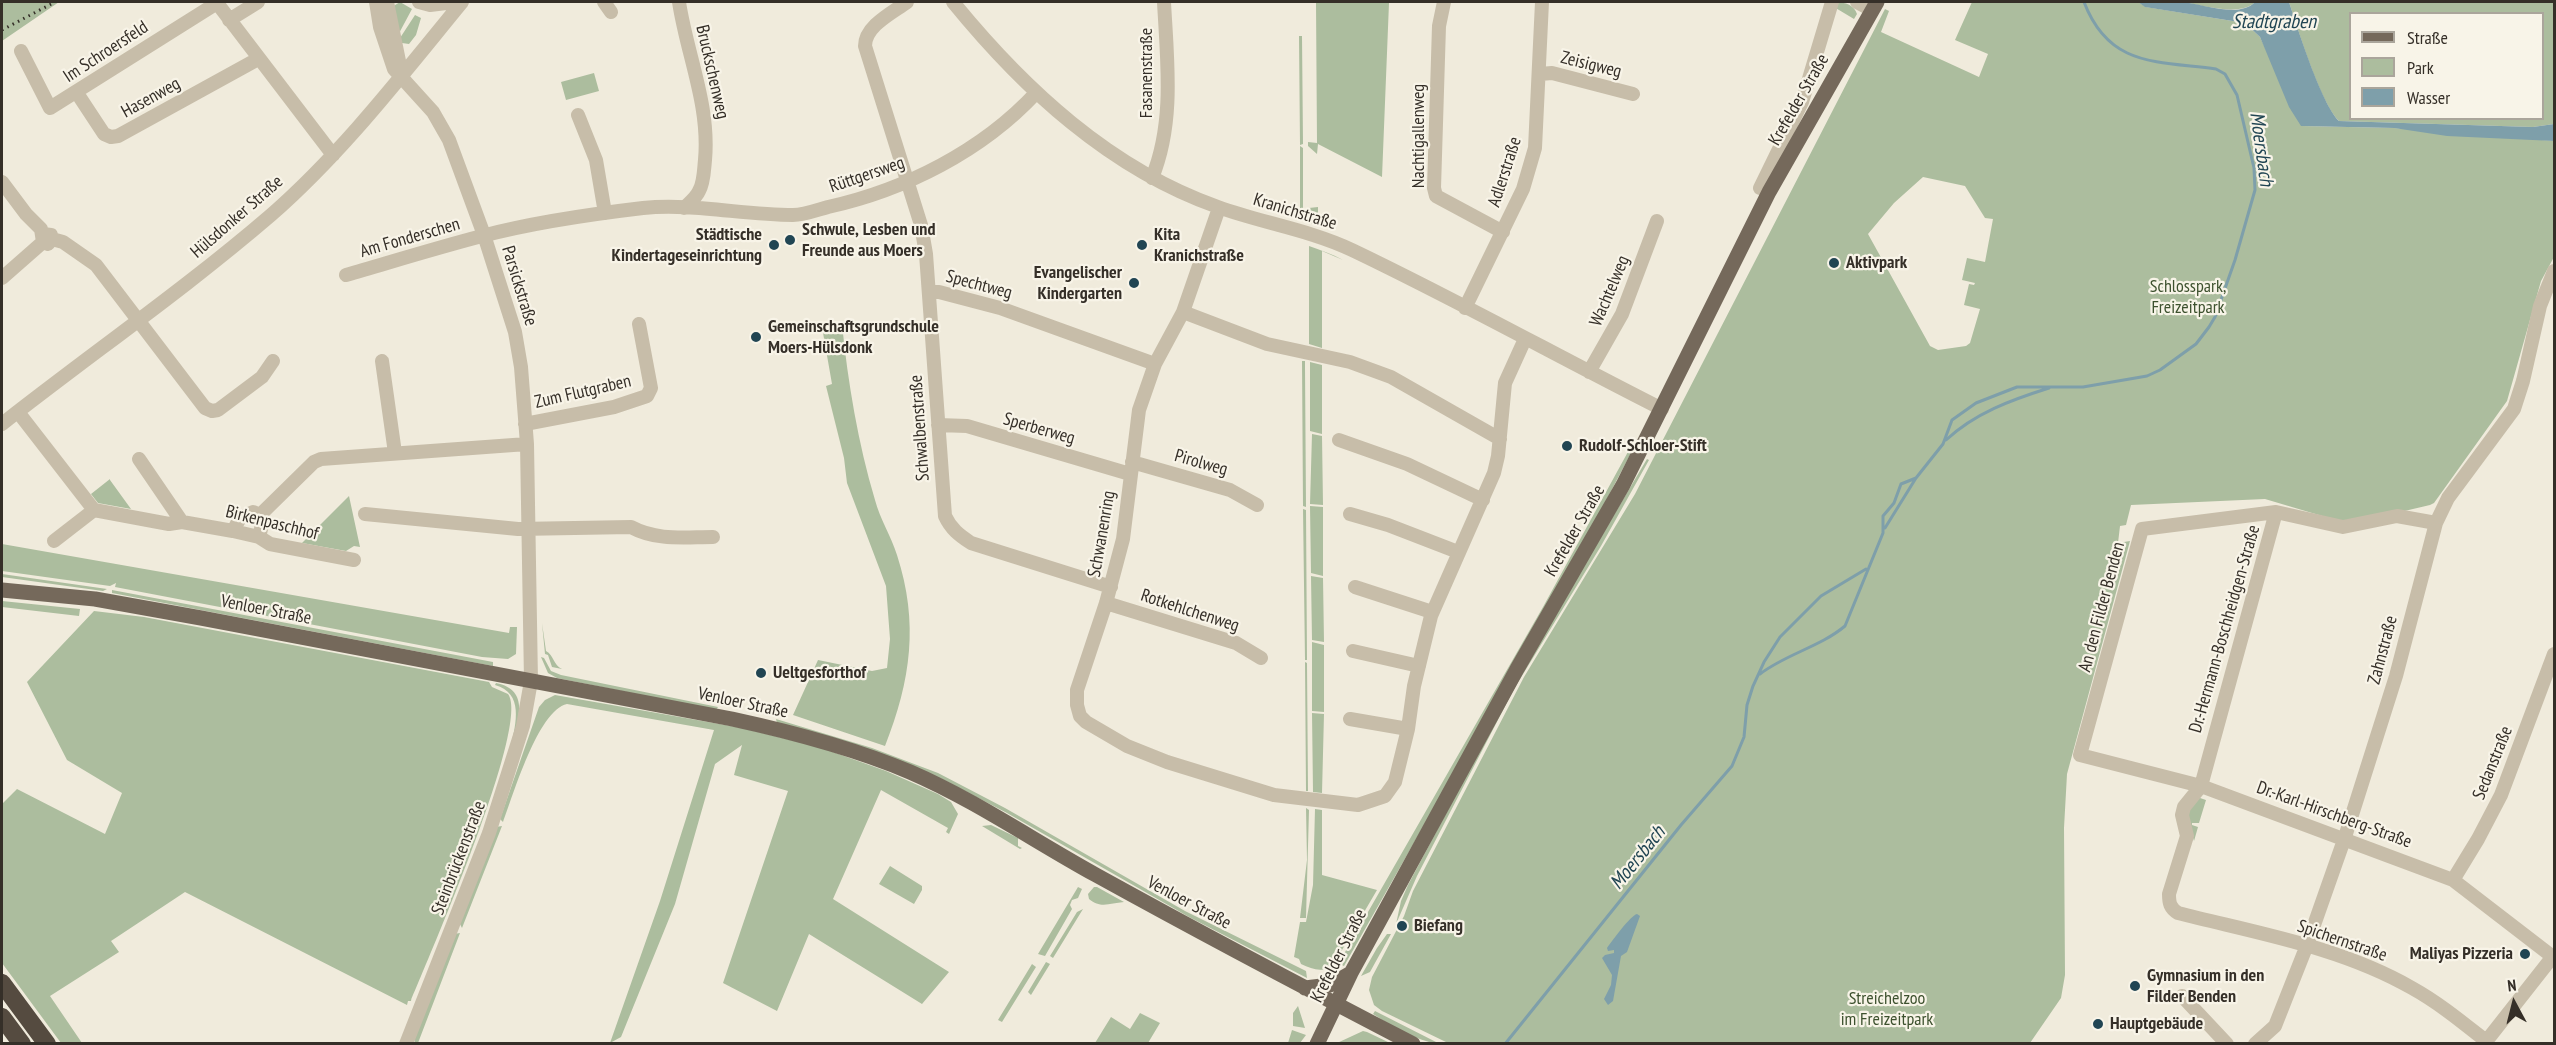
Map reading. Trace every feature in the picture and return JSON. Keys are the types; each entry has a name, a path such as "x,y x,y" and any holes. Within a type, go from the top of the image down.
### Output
{"highway":[{"path":"2,983 47,1044"},
{"path":"2,1017 22,1044"}],"main road":[{"name":"Krefelder Straße","path":"1317,1044 1351,973 1517,669 1593,540 1662,409 1769,192 1874,6"},
{"name":"Venloer Straße","path":"2,590 95,599 732,719 799,734 909,772 979,806 1095,874 1413,1044"},
{"path":"1305,988 1330,985 1351,973"}],"street":[{"path":"229,20 258,2"},
{"name":"Parsickstraße","path":"376,2 388,55 394,69 433,112 449,140 484,235 515,332 521,367 526,444 531,681"},
{"path":"387,2 402,76"},
{"path":"419,2 430,5 454,2"},
{"name":"Hülsdonker Straße","path":"2,424 272,214 333,155 402,76 462,2"},
{"name":"Bruckschenweg","path":"679,2 683,29 701,95 707,133 700,191 684,208"},
{"name":"Schwalbenstraße","path":"906,2 872,28 865,37 865,46 921,225 927,254 945,516 950,527 971,543 1111,586"},
{"name":"Kranichstraße","path":"953,2 985,40 1036,93 1079,130 1152,178 1219,208 1350,249 1662,409"},
{"name":"Fasanenstraße","path":"1152,178 1160,159 1168,102 1164,2"},
{"name":"Nachtigallenweg","path":"1444,2 1439,26 1434,188 1436,196 1503,232"},
{"name":"Adlerstraße","path":"1465,308 1522,189 1535,148 1542,2"},
{"name":"Krefelder Straße","path":"1760,188 1802,102 1832,2"},
{"path":"1857,2 1874,6"},
{"name":"Im Schroersfeld","path":"21,51 50,108 217,3 333,155"},
{"name":"Hasenweg","path":"77,93 104,134 111,137 118,136 258,59"},
{"name":"Zeisigweg","path":"1540,74 1552,73 1633,94"},
{"name":"Rüttgersweg","path":"684,208 795,215 862,200 906,183 986,136 1025,105 1036,93"},
{"path":"578,115 596,160 605,213"},
{"path":"2,182 46,239 63,242 96,265 205,408 212,411 218,410 262,377 273,362"},
{"path":"484,235 605,213 646,208 684,208"},
{"name":"Schwanenring","path":"1219,208 1183,312 1155,364 1139,410 1123,539 1106,603 1077,690 1080,716 1086,722 1127,746 1240,786 1274,795 1358,805 1385,796 1395,782 1432,612 1494,473 1500,439 1505,383 1524,339"},
{"name":"Wachtelweg","path":"1589,372 1622,314 1657,221"},
{"name":"Am Fonderschen","path":"346,274 484,235"},
{"path":"2,278 46,239"},
{"name":"Zahnstraße","path":"2255,1044 2275,1026 2307,945 2345,837 2396,676 2436,523 2448,498 2514,409 2523,381 2540,306 2554,271"},
{"name":"Spechtweg","path":"929,292 939,292 1000,308 1155,364"},
{"path":"1183,312 1258,341 1350,362 1390,377 1500,439"},
{"name":"Zum Flutgraben","path":"525,424 614,407 647,396 651,388 639,324"},
{"path":"382,361 395,453"},
{"path":"18,412 94,510 54,541"},
{"name":"Sperberweg","path":"938,425 967,426 1131,468"},
{"path":"1340,440 1407,464 1483,500"},
{"path":"260,515 314,462 321,459 526,444"},
{"path":"139,459 182,522"},
{"name":"Pirolweg","path":"1131,468 1230,490 1257,505"},
{"name":"Birkenpaschhof","path":"94,510 169,524 182,522 233,531 259,537 270,544 354,560"},
{"path":"233,531 240,518 253,512 260,515 263,521 259,537"},
{"name":"Dr.-Hermann-Boschheidgen-Straße","path":"2172,909 2169,894 2187,836 2182,815 2184,807 2201,786 2276,512 2343,527 2397,516 2436,523"},
{"name":"An den Filder Benden","path":"2079,755 2142,529 2276,512"},
{"path":"365,514 528,529 631,527 658,537 713,537"},
{"path":"1350,514 1388,525 1458,552"},
{"path":"1355,587 1432,612"},
{"name":"Rotkehlchenweg","path":"1106,603 1236,643 1261,658"},
{"path":"1353,651 1419,666"},
{"name":"Sedanstraße","path":"2453,880 2501,795 2554,654"},
{"name":"Steinbrückenstraße","path":"406,1044 493,824 524,726 531,681"},
{"path":"1350,719 1408,729"},
{"name":"Dr.-Karl-Hirschberg-Straße","path":"2079,755 2201,786 2345,837 2453,880 2554,956"},
{"name":"Spichernstraße","path":"2172,909 2178,913 2307,945 2381,972 2442,1006 2485,1042"},
{"path":"2485,1042 2554,956"},
{"path":"2182,996 2227,1044"}],"green space":[{"path":"2,2 59,2 2,41"},
{"path":"400,2 412,9 397,37 392,7"},
{"name":"Schlosspark, Freizeitpark","path":"1972,2 2138,2 2146,7 2245,23 2260,37 2302,126 2394,128 2554,141 2554,257 2541,281 2507,401 2434,503 2430,505 2349,524 2265,499 2131,505 2126,525 2120,526 2118,543 2130,541 2067,774 2064,828 2065,975 2061,998 2030,1043 1448,1043 1382,1011 1374,1005 1369,990 1372,977 1404,916 1413,891 1524,677 1635,494 1885,9 1889,11 1881,32 1979,77 1988,54 1955,40","holes":["1923,177 1965,186 1985,218 1993,219 1985,262 1967,258 1962,280 1975,283 1974,285 1969,284 1964,305 1980,309 1970,343 1966,346 1938,350 1930,346 1868,234 1894,203"]},
{"path":"2183,2 2255,2 2240,9 2231,9"},
{"path":"2289,2 2554,2 2554,124 2533,127 2339,121 2324,98"},
{"path":"1316,3 1389,3 1382,177 1318,144 1317,154 1308,146 1308,142 1317,143"},
{"path":"1838,3 1847,4 1856,11 1854,19 1834,7"},
{"path":"415,15 421,18 416,35 409,44 402,43 400,38"},
{"path":"1299,36 1302,36 1303,144 1300,145"},
{"path":"594,73 599,91 566,100 561,82"},
{"path":"1300,146 1303,148 1303,221 1300,220"},
{"path":"1318,207 1318,225 1309,223 1309,208"},
{"path":"1309,246 1330,254 1343,260 1322,251 1322,348 1309,344"},
{"path":"842,324 851,391 864,457 877,507 897,555 908,604 910,628 906,674 894,722 885,746 793,715 818,660 872,671 887,668 890,639 886,586 847,483 844,458 826,386 832,384 822,327"},
{"path":"1302,361 1305,361 1306,507 1303,506"},
{"path":"1310,362 1322,365 1322,434 1310,431"},
{"path":"1312,434 1322,436 1323,505 1310,504"},
{"path":"1629,450 1632,451 1578,554 1344,966 1341,965 1341,959 1543,607"},
{"path":"1647,459 1649,460 1601,546 1514,689 1417,876 1396,924 1401,901 1408,885 1521,672"},
{"path":"110,479 131,509 98,503 91,494"},
{"path":"349,496 360,547 354,546 346,551 302,543"},
{"path":"1310,506 1323,507 1323,576 1311,573"},
{"path":"1303,509 1306,510 1307,660 1305,660"},
{"path":"2,544 509,633 510,627 517,627 516,654 508,659 482,657 115,587 116,583 110,586 2,571"},
{"path":"2,574 107,589 103,591 2,577"},
{"path":"1311,576 1323,578 1324,642 1312,640"},
{"path":"112,590 493,662 493,666 112,593"},
{"path":"2,601 80,609 79,616 2,607"},
{"path":"94,611 144,617 489,682 492,687 508,694 511,714 505,748 492,793 456,892 411,1001 408,1001 407,1005 185,892 111,941 119,952 50,996 82,1043 61,1043 2,963 2,804 17,789 105,834 122,793 67,760 27,682"},
{"path":"542,623 546,651 562,669 552,667 548,655 545,654"},
{"path":"1312,642 1324,645 1324,712 1312,711"},
{"path":"541,657 544,658 551,671 561,675 718,707 716,710 557,678 548,673"},
{"path":"1305,662 1307,663 1308,791 1306,791"},
{"path":"496,683 514,692 518,699 519,717 511,746 516,710 510,695 495,685"},
{"path":"555,695 742,728 819,747 886,771 951,802 958,814 949,834 946,832 948,828 881,790 833,899 949,972 922,1004 809,934 777,1011 723,983 788,791 734,775 742,745 715,764 675,904 621,1037 610,1043 660,901 714,730 567,704 556,710 546,721 537,737 503,822 500,819 539,707 545,700"},
{"path":"1312,713 1324,714 1322,793 1313,792"},
{"path":"776,719 872,748 938,773 1005,808 1185,911 1306,971 1307,978 1189,917 1007,813 942,779 777,723"},
{"path":"2197,797 2206,800 2199,823 2192,823 2198,827 2194,841 2186,814"},
{"path":"1306,808 1309,810 1306,918 1300,918 1307,860"},
{"path":"1315,809 1322,810 1322,875 1377,890 1335,962 1319,970 1301,964 1299,959 1294,957 1300,922 1306,922 1313,885"},
{"path":"991,825 1018,838 1018,846 1022,848 1020,849 982,826"},
{"path":"502,826 462,928 459,922 496,827"},
{"path":"890,866 922,886 914,904 879,884"},
{"path":"1078,887 1082,889 1078,898 1072,900 1070,905 1072,909 1045,956 1038,954"},
{"path":"1094,887 1124,902 1106,905 1093,902 1089,899 1088,894"},
{"path":"1083,909 1053,958 1050,956 1077,912"},
{"path":"460,933 418,1043 415,1043 414,1035 454,934"},
{"path":"1387,934 1391,934 1370,972 1361,976 1377,948"},
{"path":"1046,962 1050,964 1031,995 1028,992"},
{"path":"1032,964 1036,967 1002,1022 998,1020"},
{"path":"1298,1006 1305,1028 1293,1026 1293,1013"},
{"path":"1375,1011 1438,1043 1423,1040 1405,1032 1373,1014"},
{"path":"1140,1013 1160,1023 1148,1043 1095,1043 1111,1017 1130,1029"},
{"path":"1292,1030 1306,1035 1300,1043 1288,1043"},
{"path":"1363,1031 1367,1032 1390,1043 1337,1043"}],"water":[{"name":"Stadtgraben","path":"2138,2 2181,2 2230,10 2248,7 2255,2 2289,2 2318,83 2339,121 2533,127 2554,124 2554,141 2447,136 2394,128 2301,126 2289,107 2260,37 2245,23 2145,7"},
{"path":"1637,914 1640,916 1627,952 1621,956 1613,1001 1608,1005 1604,999 1611,985 1612,975 1602,958 1614,953 1614,950 1608,951 1607,948"}],"waterway":[{"name":"Moersbach","path":"1760,674 1825,640 1845,626 1883,533 1883,516 1894,503 1901,484 1916,478 1943,444 1952,420 1976,403 2017,387 2083,387 2147,376 2160,370 2196,344 2215,317 2235,260 2255,190 2254,168 2237,95 2225,74 2216,69 2154,61 2121,50 2107,39 2094,23 2084,2"},
{"name":"Moersbach","path":"1946,440 1969,422 1994,408 2049,388"},
{"name":"Moersbach","path":"1885,528 1916,478"},
{"name":"Moersbach","path":"1505,1044 1681,825 1732,766 1744,737 1747,705 1753,686 1764,662 1780,637 1821,596 1866,569"}],"railway":[{"path":"2,30 55,2"}],"place":[{"name":"Schwule, Lesben und Freunde aus Moers","path":"790,240"},
{"name":"Städtische Kindertageseinrichtung","path":"774,245"},
{"name":"Kita Kranichstraße","path":"1142,245"},
{"name":"Aktivpark","path":"1834,263"},
{"name":"Evangelischer Kindergarten","path":"1134,283"},
{"name":"Gemeinschaftsgrundschule Moers-Hülsdonk","path":"756,337"},
{"name":"Rudolf-Schloer-Stift","path":"1567,446"},
{"name":"Ueltgesforthof","path":"761,673"},
{"name":"Biefang","path":"1402,926"},
{"name":"Maliyas Pizzeria","path":"2525,954"},
{"name":"Gymnasium in den Filder Benden","path":"2135,986"},
{"name":"Hauptgebäude","path":"2098,1024"}],"park label":[{"name":"Streichelzoo im Freizeitpark","path":"1887,1009"}]}
